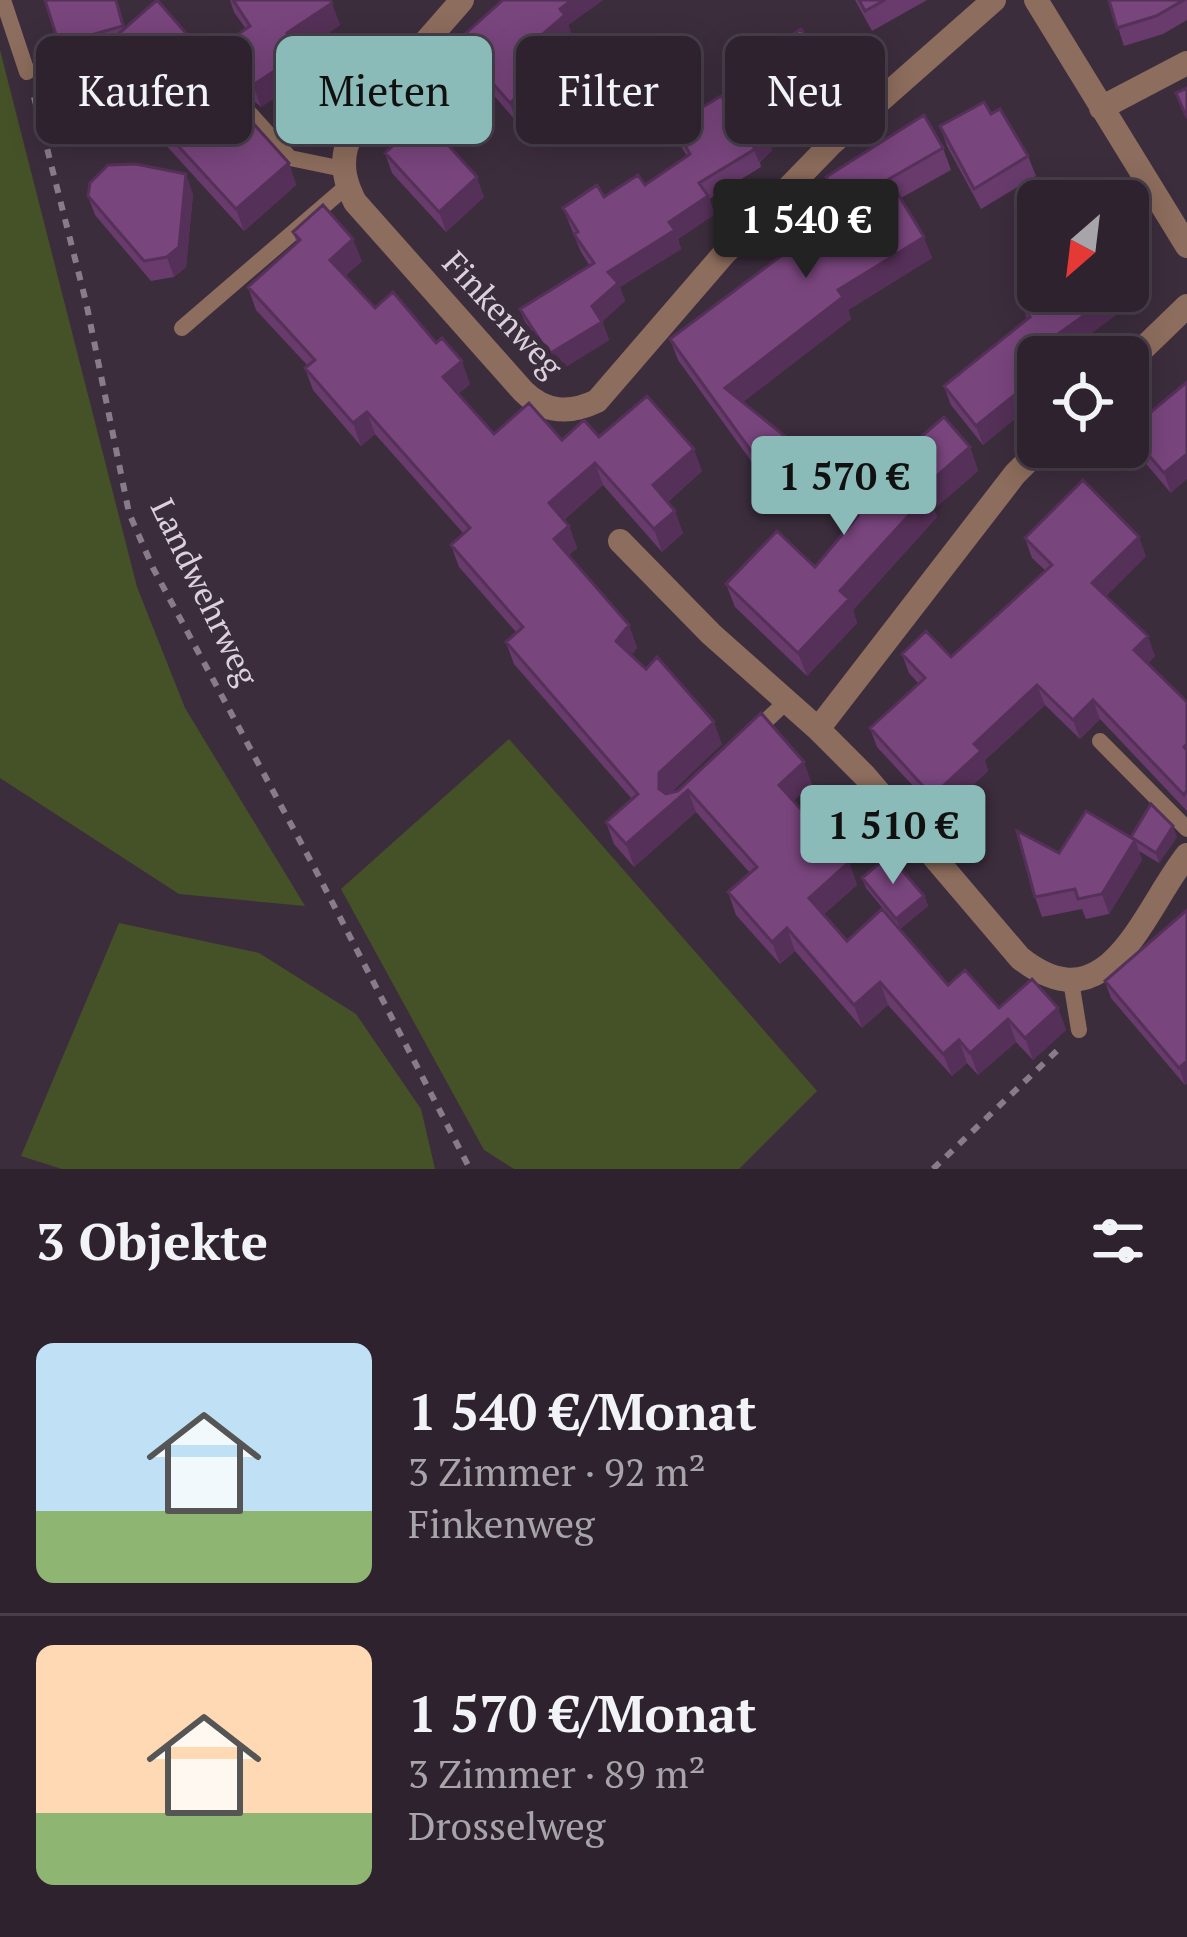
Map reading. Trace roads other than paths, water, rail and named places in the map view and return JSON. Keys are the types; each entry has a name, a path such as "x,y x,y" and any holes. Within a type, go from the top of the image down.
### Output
{"street":[{"path":"345,177 351,132 462,0"},
{"name":"Finkenweg","path":"345,177 355,202 533,402 575,412 597,401 723,255 832,143 994,0"},
{"path":"1036,0 1187,246"},
{"path":"1101,108 1187,63"},
{"path":"1149,343 1187,306"},
{"path":"818,729 1021,468"},
{"path":"620,541 695,619 865,776 1020,958 1038,972 1071,981 1108,969 1187,855"}],"lane":[{"path":"4,0 27,72"},
{"path":"182,328 345,177 290,158 252,116"},
{"path":"739,746 786,702"},
{"path":"1100,741 1187,830"},
{"path":"1071,981 1079,1030"}]}
